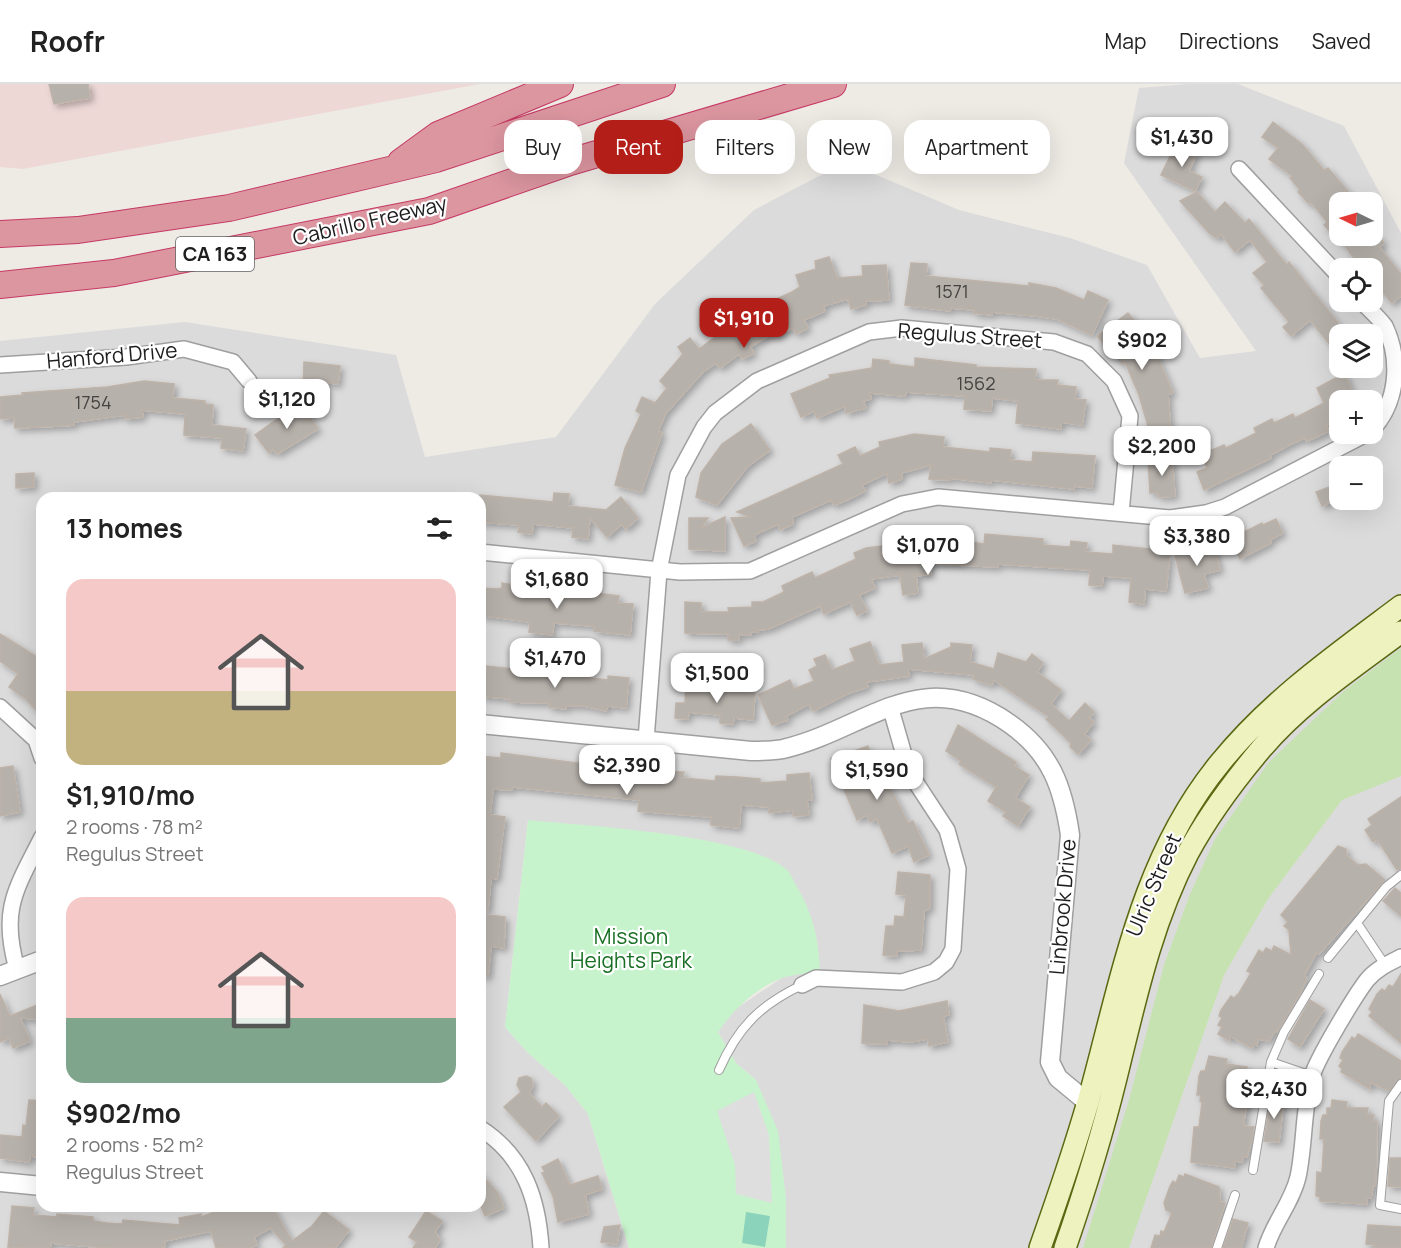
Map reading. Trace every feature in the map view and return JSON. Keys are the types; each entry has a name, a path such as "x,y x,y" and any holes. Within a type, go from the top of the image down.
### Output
{"highway":[{"path":"388,171 438,135 560,84"},
{"name":"CA 163","path":"0,234 136,223 229,208 436,159 662,84"},
{"name":"Cabrillo Freeway","path":"0,285 114,273 429,211 570,162 833,84"}],"main road":[{"name":"Ulric Street","path":"1040,1248 1088,1102 1130,941 1146,893 1192,801 1220,763 1254,725 1295,686 1401,606"},
{"name":"Ulric Street","path":"1065,1248 1116,1079 1140,978 1165,905 1189,852 1220,801 1263,747 1312,699 1401,632"},
{"path":"1096,1150 1088,1102 1116,1079"}],"street":[{"path":"1239,169 1329,265"},
{"path":"1372,312 1386,327 1399,361 1399,378 1391,407 1383,417"},
{"name":"Regulus Street","path":"646,740 659,571 678,475 704,427 715,413 757,381 869,332 902,328 1054,342 1087,354 1114,381 1130,416 1121,513"},
{"name":"Hanford Drive","path":"0,365 126,357 184,349 233,362 249,381"},
{"path":"486,553 659,571 750,571 902,504 938,498 1170,518 1206,513 1225,507 1347,444"},
{"name":"Linbrook Drive","path":"486,725 751,751 782,749 890,706 928,697 966,701 983,708 1025,734 1040,750 1053,771 1065,802 1070,836 1050,1062 1058,1078 1088,1102"},
{"path":"802,985 816,978 902,981 934,972 946,962 953,949 958,869 947,830 909,772 890,706"},
{"path":"0,707 36,740"},
{"path":"17,969 6,927 8,906 36,849"},
{"path":"1266,1248 1298,1178 1312,1076 1367,980 1385,965 1401,957"},
{"path":"0,976 36,962"},
{"path":"486,1134 519,1164 531,1188 539,1215 541,1248"},
{"path":"0,1182 36,1185"}],"lane":[{"path":"1328,958 1386,887 1401,875"},
{"path":"1357,923 1385,965"},
{"path":"1253,1170 1270,1062 1284,1032 1319,974"},
{"path":"719,1070 733,1039 745,1023 786,993 802,985"},
{"path":"1270,1062 1312,1076"},
{"path":"1401,1084 1389,1101 1380,1205 1401,1209"},
{"path":"1217,1248 1235,1195"}],"shaded area":[{"path":"0,84 480,84 23,169 0,167"},
{"path":"1188,84 1238,84 1344,126 1379,192 1329,192 1329,246 1383,246 1383,199 1401,233 1401,1248 786,1248 786,1198 756,1080 736,1063 718,1032 731,1012 783,977 528,820 505,1027 528,1053 565,1085 588,1114 629,1248 0,1248 0,341 185,322 396,355 425,457 556,437 655,304 754,210 823,174 874,174 959,210 1070,238 1147,265 1200,358 1256,351 1124,163 1139,88"},
{"path":"754,1092 769,1135 772,1203 736,1194 735,1165 717,1111"}],"green space":[{"path":"1401,648 1401,776 1342,800 1268,899 1224,975 1129,1248 1083,1248 1129,1100 1164,965 1190,894 1215,839 1269,762 1344,691"},
{"name":"Mission Heights Park","path":"528,820 624,829 703,840 767,858 790,873 807,906 814,927 820,972 786,977 772,982 738,1008 718,1032 736,1063 756,1080 778,1131 786,1198 786,1248 629,1248 588,1114 565,1085 528,1053 505,1027"},
{"path":"746,1212 770,1216 765,1247 742,1243"}],"building":[{"path":"49,84 88,84 90,98 54,104"},
{"path":"1273,122 1302,144 1324,170 1328,168 1348,192 1329,192 1329,231 1324,225 1327,222 1311,202 1309,204 1298,192 1300,190 1290,178 1292,176 1269,159 1278,148 1262,137"},
{"path":"1176,144 1197,153 1189,171 1202,177 1195,191 1161,175"},
{"path":"1197,192 1215,212 1225,202 1245,223 1249,219 1287,265 1289,262 1339,324 1329,324 1329,343 1310,320 1291,336 1283,327 1289,322 1261,288 1264,285 1253,273 1267,262 1250,240 1235,252 1221,234 1217,238 1210,234 1180,201"},
{"path":"1345,246 1380,246 1401,274 1401,296 1392,303 1383,293 1383,258 1354,258"},
{"path":"829,257 837,278 863,276 862,266 886,265 889,300 866,301 866,305 851,309 848,299 823,306 825,311 804,320 808,328 796,334 793,328 775,336 773,333 750,347 754,353 742,359 739,354 720,368 716,363 703,372 666,413 658,431 662,433 641,492 615,485 625,448 641,414 636,411 642,397 655,403 667,388 660,381 683,354 678,347 690,338 699,349 723,331 717,320 750,300 755,309 792,292 800,287 796,275 816,269 815,261"},
{"path":"911,263 927,264 926,276 1029,286 1029,283 1056,288 1084,300 1088,291 1108,300 1092,335 1057,319 992,312 992,315 974,313 975,310 951,308 950,311 905,305"},
{"path":"1128,313 1154,342 1152,344 1173,393 1168,394 1171,435 1152,440 1139,395 1125,362 1122,364 1097,336"},
{"path":"915,358 976,365 976,367 1036,369 1035,380 1058,380 1057,385 1076,387 1075,399 1086,400 1082,425 1061,422 1061,429 1016,423 1018,401 992,398 991,411 964,409 965,396 906,392 905,396 870,393 871,399 863,401 866,408 846,413 845,406 817,418 814,411 801,417 791,394 830,378 829,375 872,368 873,359 889,361 889,364 915,367"},
{"path":"304,362 340,366 338,384 320,382 319,391 303,389"},
{"path":"1336,378 1347,378 1351,390 1329,390 1329,424 1326,425 1329,431 1306,441 1305,438 1293,443 1270,455 1271,458 1204,490 1197,472 1207,468 1205,463 1209,461 1205,453 1224,445 1226,448 1256,433 1254,428 1272,419 1274,423 1293,414 1295,418 1324,403 1317,388"},
{"path":"144,381 174,384 173,398 205,401 205,404 213,405 212,425 246,429 243,451 221,448 222,438 184,435 185,414 142,410 143,417 125,419 125,415 74,422 74,425 15,428 14,418 0,419 0,397 23,395 22,393 107,387"},
{"path":"300,403 318,429 277,454 273,449 269,453 255,435"},
{"path":"751,424 770,450 747,467 717,505 696,497 701,473 722,444"},
{"path":"914,434 944,437 943,447 990,452 990,448 1011,450 1010,460 1032,462 1033,452 1095,456 1092,488 1075,486 1074,489 991,480 991,483 950,478 950,480 929,479 931,465 901,473 902,479 889,483 887,473 862,485 865,491 834,505 831,500 792,517 793,524 780,530 778,524 754,535 756,541 744,546 731,518 751,517 737,512 843,464 838,455 855,447 860,456 880,447 879,442"},
{"path":"1172,457 1175,496 1159,497 1158,493 1150,493 1148,459"},
{"path":"34,473 34,487 16,488 16,474"},
{"path":"1329,487 1329,503 1322,506 1316,492"},
{"path":"554,493 569,494 568,506 606,510 621,497 638,518 626,529 622,524 607,537 590,518 588,539 572,537 573,528 533,524 532,534 518,532 519,525 486,522 486,496 553,502"},
{"path":"725,517 725,551 689,549 689,518 708,518 701,528"},
{"path":"1276,519 1283,533 1270,540 1271,543 1240,559 1230,539 1262,523 1263,525"},
{"path":"922,530 936,531 936,537 984,544 985,534 1043,539 1043,545 1070,547 1071,541 1087,543 1086,552 1113,554 1113,545 1150,549 1170,555 1166,591 1145,589 1144,604 1129,602 1131,578 1103,576 1102,586 1089,585 1090,570 998,564 998,567 930,564 931,574 916,576 918,593 903,595 900,575 871,579 875,588 859,595 867,611 857,615 850,602 824,614 820,606 768,629 751,632 751,635 739,635 739,640 728,640 728,634 685,633 685,602 701,603 701,612 729,612 728,608 752,607 752,602 763,602 784,592 782,586 812,572 815,578 856,559 854,553 866,548 899,544 898,535"},
{"path":"1213,541 1220,570 1204,574 1208,588 1185,593 1175,556 1199,550 1198,545"},
{"path":"502,583 536,589 535,596 560,599 560,596 580,598 580,591 619,596 618,603 633,604 630,635 594,631 594,626 554,623 552,635 529,632 530,622 486,616 486,588 502,588"},
{"path":"0,634 36,656 36,710 26,699 9,687 18,674 0,661"},
{"path":"870,642 879,665 904,662 902,645 922,643 924,659 951,647 951,643 972,645 970,662 994,669 998,653 1026,662 1032,654 1043,663 1037,672 1061,690 1051,704 1069,721 1085,703 1094,712 1089,718 1094,722 1084,734 1091,740 1078,754 1070,747 1071,743 1046,719 1049,717 994,680 992,685 973,679 974,675 908,669 909,676 866,682 868,687 849,693 813,711 809,704 786,716 788,720 772,725 758,695 790,680 794,689 814,681 809,670 817,666 814,659 825,655 832,670 855,661 850,649"},
{"path":"486,666 608,680 608,676 629,678 626,708 608,706 606,711 584,706 566,706 566,709 549,707 549,703 510,702 510,699 486,697"},
{"path":"686,684 755,693 753,720 734,718 733,724 720,723 720,715 689,712 688,719 675,718 676,703 685,703"},
{"path":"958,725 1016,762 1014,766 1029,775 1015,798 1030,807 1018,826 1003,816 1006,812 988,801 996,787 959,764 961,761 946,751"},
{"path":"868,746 886,786 888,785 908,823 913,821 929,855 914,862 908,846 892,853 877,819 870,822 867,815 857,820 831,759"},
{"path":"501,753 584,764 584,762 645,768 644,771 684,772 683,778 715,781 716,776 760,779 760,783 787,781 787,775 809,773 812,800 807,800 809,815 793,816 793,810 769,813 769,807 741,805 739,828 711,825 711,817 638,811 639,800 513,787 512,790 493,789 490,815 505,817 497,879 491,878 488,910 486,910 486,757 501,758"},
{"path":"13,766 20,812 0,816 0,768"},
{"path":"1401,797 1401,869 1397,870 1377,839 1373,842 1365,830 1372,825 1368,819"},
{"path":"1338,846 1346,849 1347,856 1358,865 1366,864 1385,880 1319,954 1317,952 1304,976 1307,978 1300,994 1269,1041 1258,1039 1257,1045 1255,1043 1252,1048 1230,1036 1230,1041 1218,1034 1222,1027 1218,1025 1222,1018 1219,1016 1221,1010 1231,996 1234,998 1239,993 1251,973 1247,971 1259,950 1263,953 1266,948 1272,951 1274,946 1291,955 1289,930 1284,926 1288,922 1281,915"},
{"path":"898,872 930,875 930,909 924,911 921,950 897,951 897,956 883,955 886,926 894,926 895,916 904,917 906,895 896,894"},
{"path":"1395,888 1401,893 1401,916 1383,901"},
{"path":"486,915 505,917 504,948 491,946 488,976 486,976"},
{"path":"1401,974 1401,1043 1369,1016 1372,1012 1369,1009 1377,994 1382,989 1385,991 1389,985 1393,987"},
{"path":"0,994 10,1016 36,1005 36,1019 20,1018 30,1041 13,1048 9,1038 0,1042"},
{"path":"1310,1000 1324,1009 1300,1047 1288,1039"},
{"path":"947,1001 949,1015 943,1016 948,1042 929,1046 928,1039 910,1042 887,1040 887,1044 862,1043 864,1005 899,1011"},
{"path":"1358,1034 1401,1061 1401,1078 1389,1091 1370,1082 1370,1089 1341,1072 1342,1069 1339,1066 1343,1060 1340,1058 1342,1052 1352,1037 1355,1039"},
{"path":"1209,1056 1227,1059 1226,1064 1247,1067 1246,1073 1252,1074 1243,1126 1254,1127 1252,1139 1247,1157 1243,1157 1242,1162 1235,1161 1235,1168 1191,1162 1194,1127 1199,1127 1202,1102 1200,1101 1201,1095 1197,1095 1199,1076 1201,1071 1205,1071"},
{"path":"526,1076 531,1078 533,1085 529,1093 542,1107 546,1103 559,1116 536,1141 504,1107 521,1092 517,1085 519,1078"},
{"path":"1271,1096 1284,1098 1279,1142 1264,1141"},
{"path":"29,1100 36,1101 36,1157 30,1156 29,1162 0,1158 0,1135 22,1137 23,1125 26,1126"},
{"path":"1332,1100 1347,1102 1346,1108 1368,1108 1367,1115 1374,1115 1373,1121 1377,1121 1376,1186 1373,1186 1371,1198 1367,1198 1367,1204 1320,1201 1320,1197 1316,1196 1317,1172 1322,1173 1324,1139 1320,1139 1321,1121 1323,1115 1327,1115 1327,1108 1331,1108"},
{"path":"1390,1158 1401,1158 1401,1187 1388,1186"},
{"path":"558,1159 570,1185 598,1176 602,1189 585,1195 589,1214 558,1222 553,1196 542,1173 545,1172 542,1167"},
{"path":"1185,1174 1219,1187 1220,1202 1225,1203 1211,1248 1151,1248 1155,1235 1160,1236 1161,1231 1164,1232 1172,1213 1166,1210 1164,1203 1170,1186 1173,1181 1176,1183 1179,1175 1184,1177"},
{"path":"486,1180 498,1193 504,1208 485,1216"},
{"path":"12,1206 34,1208 33,1215 93,1217 93,1221 122,1224 123,1220 180,1225 179,1218 201,1214 201,1217 214,1212 275,1212 292,1241 312,1226 325,1212 349,1230 335,1248 283,1248 286,1245 270,1228 254,1237 257,1245 250,1248 216,1248 211,1231 165,1241 165,1246 161,1248 107,1248 51,1243 50,1248 8,1247"},
{"path":"425,1212 442,1221 435,1232 440,1240 435,1248 413,1248 417,1242 409,1237"},
{"path":"1233,1219 1248,1223 1241,1248 1223,1248"},
{"path":"620,1225 617,1244 601,1242 604,1227"},
{"path":"1368,1225 1401,1227 1401,1248 1375,1248 1375,1245 1366,1244"}]}
